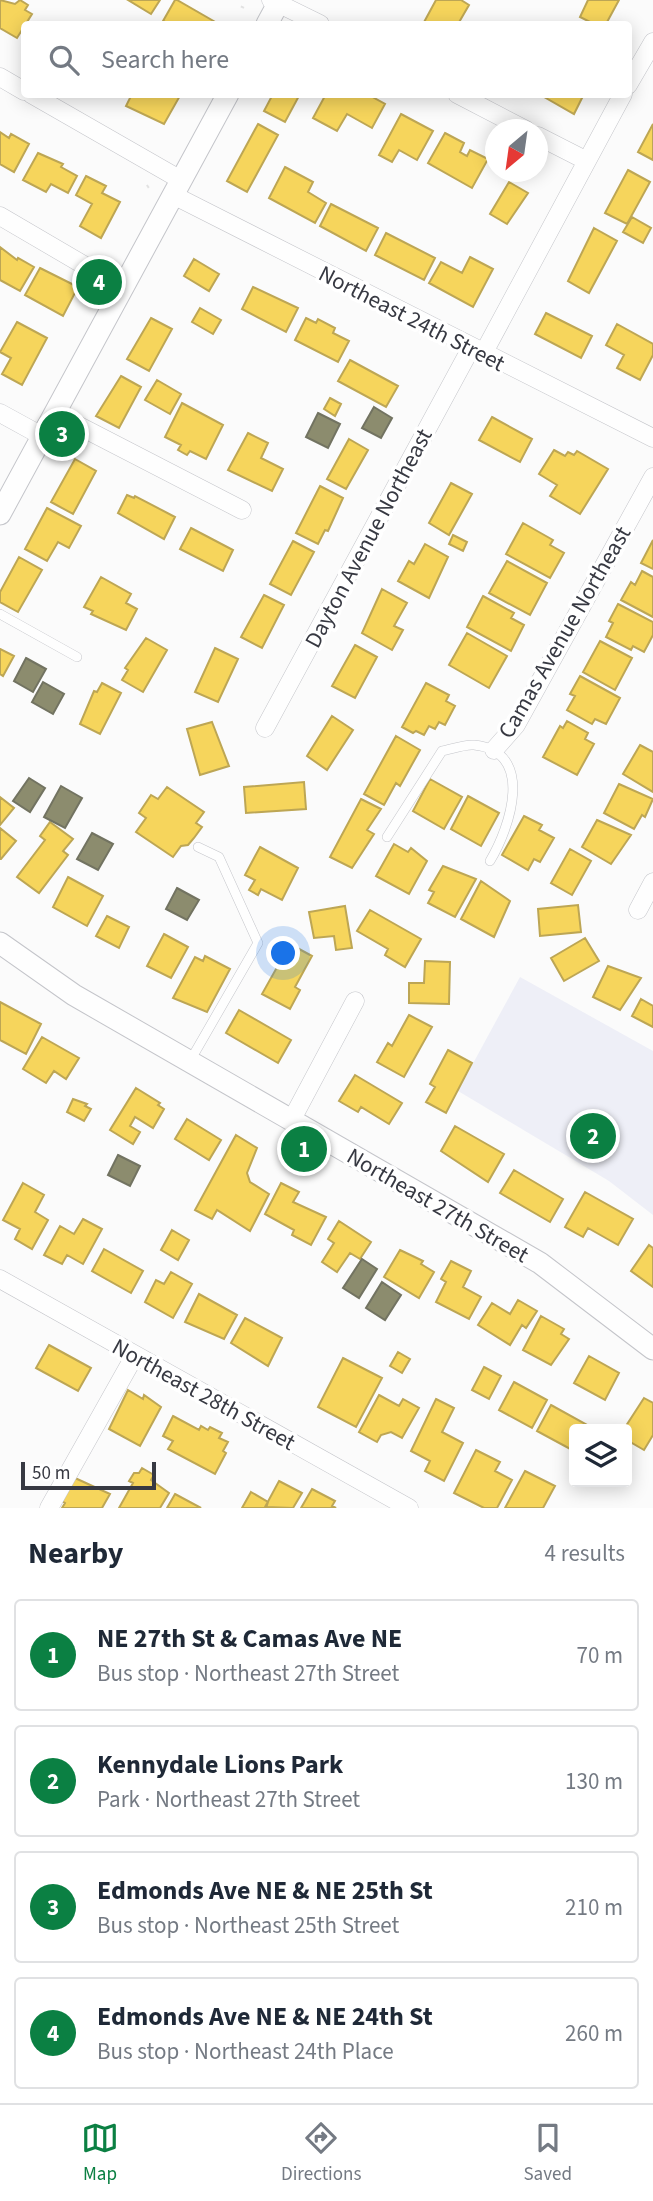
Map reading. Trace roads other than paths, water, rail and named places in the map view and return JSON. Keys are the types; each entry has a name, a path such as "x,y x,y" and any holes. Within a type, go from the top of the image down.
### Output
{"street":[{"path":"268,21 276,1 314,21"},
{"path":"632,78 653,41"},
{"path":"0,77 21,89"},
{"name":"Northeast 24th Street","path":"37,98 177,188 477,351 653,438"},
{"path":"0,514 226,98"},
{"path":"465,98 505,119"},
{"name":"Dayton Avenue Northeast","path":"265,728 621,98"},
{"path":"548,142 587,161"},
{"path":"0,216 122,288"},
{"path":"0,413 42,436"},
{"path":"54,413 242,510"},
{"name":"Camas Avenue Northeast","path":"494,750 516,724 653,477"},
{"path":"638,910 653,882"},
{"name":"Northeast 27th Street","path":"0,943 74,995 540,1263 653,1349"},
{"path":"291,1121 355,1001"},
{"name":"Northeast 28th Street","path":"0,1279 387,1503 409,1508"},
{"path":"49,1508 135,1355"}],"lane":[{"path":"0,614 77,657"},
{"path":"387,837 442,751 473,744 494,750 513,778 512,814 491,861"},
{"path":"189,1063 257,943 219,857 198,847"}],"place":[{"name":"Edmonds Ave NE & NE 24th St","path":"99,282"},
{"name":"Edmonds Ave NE & NE 25th St","path":"62,434"},
{"name":"Kennydale Lions Park","path":"593,1136"},
{"name":"NE 27th St & Camas Ave NE","path":"304,1149"}]}
